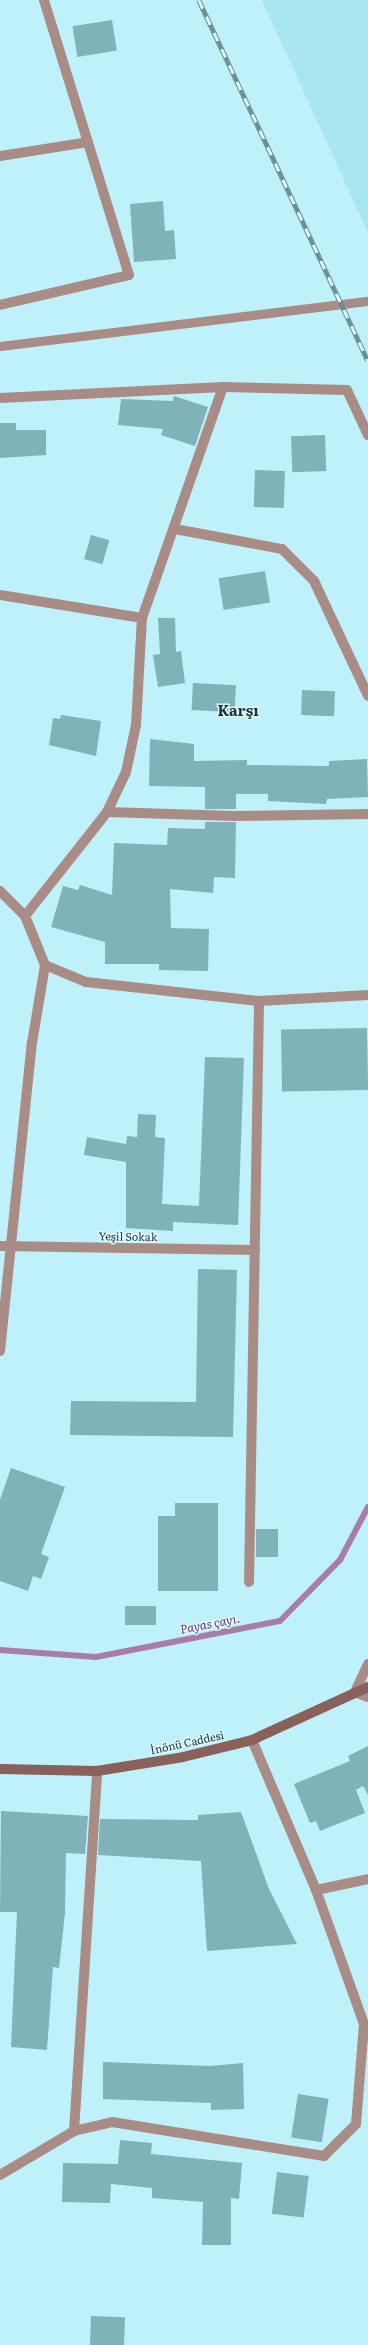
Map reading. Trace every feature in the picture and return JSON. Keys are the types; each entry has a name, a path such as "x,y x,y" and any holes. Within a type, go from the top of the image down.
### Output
{"main road":[{"name":"İnönü Caddesi","path":"0,1769 97,1771 252,1740 368,1687"}],"street":[{"path":"0,305 129,275 44,0"},
{"path":"0,156 88,142"},
{"path":"25,916 106,812 126,772 136,725 142,618 175,529 223,387"},
{"path":"0,398 223,387 347,390 368,435"},
{"path":"175,529 282,549 314,581 368,696"},
{"path":"0,595 142,618"},
{"path":"106,812 234,816 368,814"},
{"path":"0,891 25,916 45,965 32,1043 0,1351"},
{"path":"45,965 86,982 259,1001 368,995"},
{"path":"249,1582 259,1001"},
{"name":"Yeşil Sokak","path":"0,1246 255,1250"},
{"path":"368,1664 355,1692 368,1697"},
{"path":"0,2175 74,2131 112,2122 324,2156 356,2124 366,2024 316,1890 252,1740"},
{"path":"74,2131 97,1771"},
{"path":"316,1890 368,1879"}],"lane":[{"path":"0,346 314,310 368,301"}],"shaded area":[{"path":"262,0 368,0 368,233"}],"building":[{"path":"112,20 117,51 77,57 72,26"},
{"path":"163,201 165,231 174,230 176,259 134,262 130,204"},
{"path":"174,396 208,407 195,446 161,435 163,429 118,425 121,399 173,401"},
{"path":"0,423 16,423 16,430 46,430 46,455 0,458"},
{"path":"325,435 326,471 292,472 291,436"},
{"path":"255,470 285,471 284,508 254,507"},
{"path":"91,535 109,540 102,564 84,559"},
{"path":"265,571 270,603 224,610 219,578"},
{"path":"158,618 175,618 176,652 181,651 185,683 158,687 153,655 160,654"},
{"path":"193,683 236,685 235,712 192,710"},
{"path":"302,690 335,691 334,716 301,715"},
{"path":"61,715 101,721 96,756 49,745 53,718 60,719"},
{"path":"150,739 194,744 194,761 247,760 247,765 329,766 329,761 367,759 368,797 327,799 326,804 268,801 268,794 236,794 236,809 205,809 205,787 149,786"},
{"path":"205,822 236,822 235,878 214,877 213,893 170,889 171,928 209,929 208,971 159,970 159,964 105,964 105,942 51,927 63,886 78,890 80,885 112,895 114,843 167,845 168,828 205,829"},
{"path":"367,1028 368,1090 282,1091 281,1030"},
{"path":"205,1057 244,1058 238,1225 173,1222 173,1231 126,1228 126,1162 84,1155 87,1137 126,1144 127,1136 137,1137 138,1114 156,1115 155,1137 165,1138 162,1204 199,1206"},
{"path":"198,1269 237,1270 233,1437 70,1435 71,1401 196,1402"},
{"path":"11,1468 65,1487 41,1554 49,1557 41,1579 33,1576 28,1591 0,1581 0,1500"},
{"path":"175,1503 218,1503 218,1591 158,1591 158,1516 175,1516"},
{"path":"256,1529 278,1529 278,1557 256,1557"},
{"path":"125,1606 156,1606 156,1625 125,1625"},
{"path":"368,1746 368,1795 363,1786 356,1790 365,1813 320,1831 316,1821 310,1823 294,1784 350,1761 348,1756"},
{"path":"1,1811 88,1816 85,1854 66,1853 65,1913 59,1968 53,1967 47,2050 11,2047 17,1912 0,1912"},
{"path":"241,1812 269,1889 297,1944 207,1951 201,1861 98,1855 100,1819 198,1820 198,1815"},
{"path":"103,2062 210,2066 243,2063 244,2109 211,2110 211,2103 103,2099"},
{"path":"298,2094 329,2099 322,2142 291,2137"},
{"path":"120,2140 152,2143 151,2154 242,2163 239,2199 231,2198 231,2245 202,2245 203,2202 152,2198 152,2188 111,2184 110,2203 62,2202 63,2163 118,2164"},
{"path":"277,2172 309,2176 304,2218 272,2214"},
{"path":"91,2316 125,2317 124,2345 90,2345"}],"waterway":[{"name":"Payas çayı.","path":"0,1650 96,1657 280,1621 340,1560 368,1507"}],"railway":[{"path":"199,0 368,360"}],"district":[{"name":"Karşı","path":"238,710"}]}
